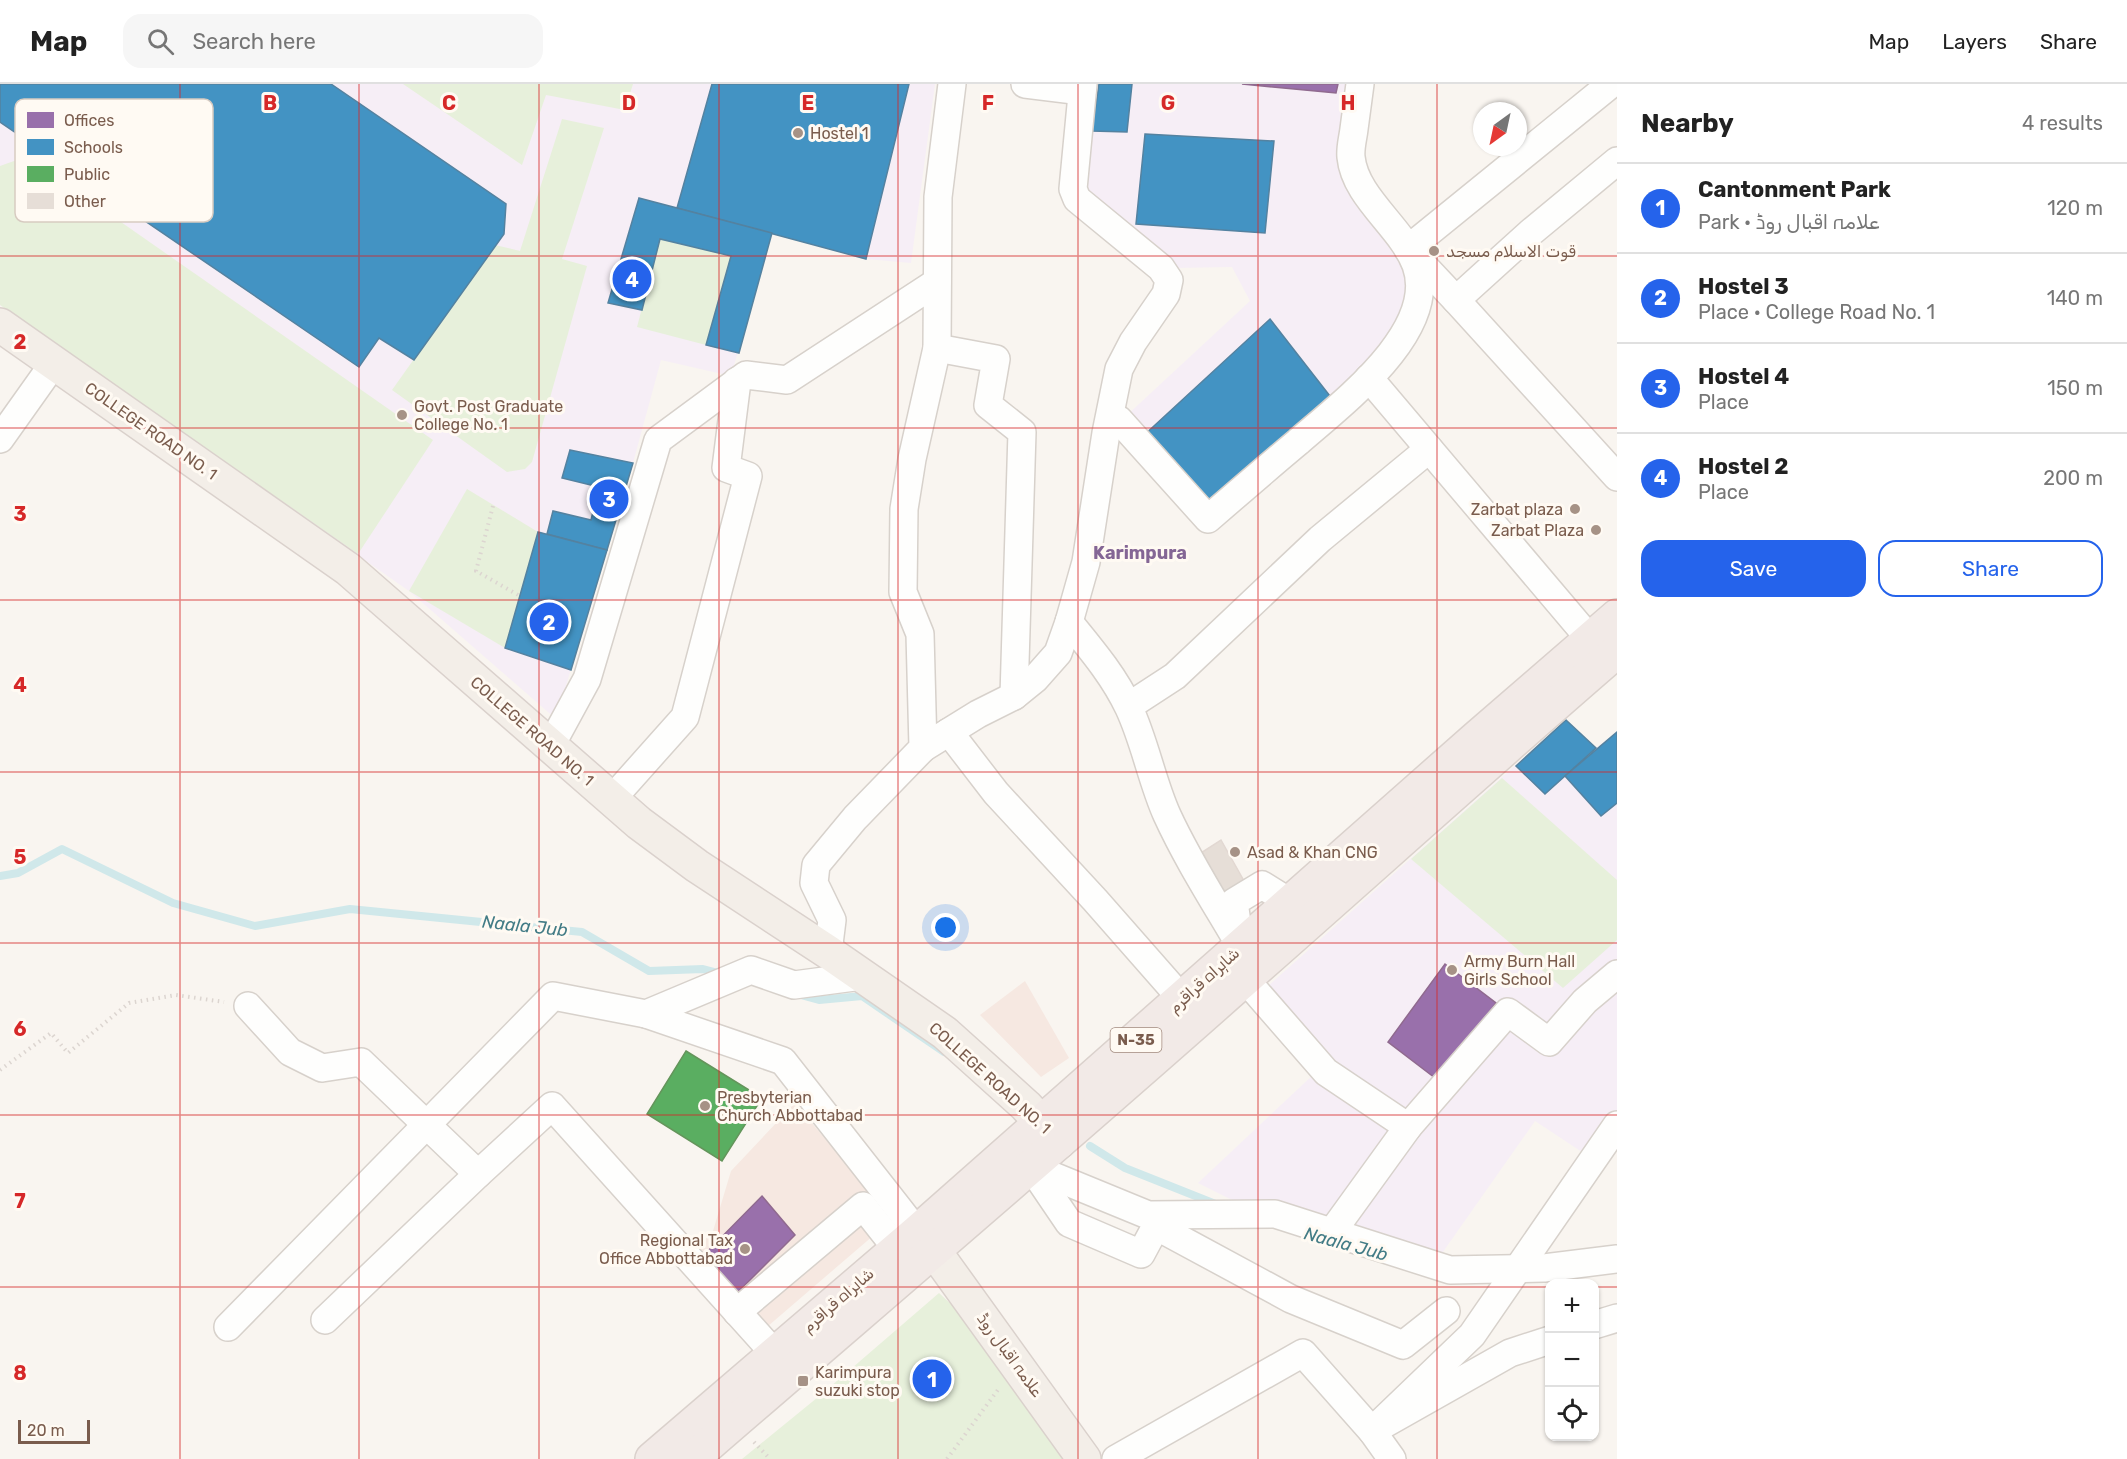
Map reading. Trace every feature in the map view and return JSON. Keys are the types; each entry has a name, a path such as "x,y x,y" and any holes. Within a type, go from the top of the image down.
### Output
{"highway":[{"name":"شاہراہ قراقرم","path":"652,1459 775,1354 916,1244 1051,1132 1245,979 1493,758 1604,645 1617,616"},
{"name":"شاہراہ قراقرم","path":"692,1459 916,1244 1031,1167 1051,1132 1182,999 1291,903 1604,645"}],"main road":[{"name":"COLLEGE ROAD NO. 1","path":"0,325 348,570 611,800 697,866 828,952 945,1033 1051,1132"},
{"name":"علامہ اقبال روڈ","path":"916,1244 1017,1365 1084,1459"}],"street":[{"path":"923,748 920,634 903,592 904,509 912,459 937,348 938,197 952,84"},
{"path":"828,952 832,920 814,883 816,865 855,818 923,748 978,714 1014,696 1035,679 1058,652 1086,562 1106,433 1119,369 1133,342 1166,294 1169,280 1161,268 1077,199 1073,189 1083,88 1025,84"},
{"path":"1360,84 1350,155 1356,178 1408,249 1617,477"},
{"path":"1408,249 1611,84"},
{"path":"1456,300 1530,233 1617,161"},
{"path":"1110,419 1119,420 1208,519 1362,385 1398,344 1412,319 1419,295 1416,265 1408,249"},
{"path":"550,747 586,679 658,440 746,375 787,380 937,282"},
{"path":"937,348 996,359 988,405 1022,432 1014,696"},
{"path":"0,439 54,363"},
{"path":"611,800 685,717 748,476 726,468 737,381"},
{"path":"1362,385 1429,449 1604,645"},
{"path":"1129,706 1176,676 1320,538 1429,449"},
{"path":"1069,622 1103,664 1129,706 1167,814 1241,947"},
{"path":"949,732 996,793 1182,999"},
{"path":"645,1014 751,970 794,985 862,976"},
{"path":"1332,1232 1408,1127 1508,1012 1549,1042 1585,1001 1617,974"},
{"path":"1245,979 1326,1072 1408,1127"},
{"path":"228,1327 553,996 645,1014 783,1061 916,1244"},
{"path":"248,1006 290,1052 322,1068 361,1062 478,1174"},
{"path":"325,1320 552,1106 775,1354"},
{"path":"1372,1431 1472,1335 1617,1125"},
{"path":"1031,1167 1148,1215 1275,1214 1450,1270 1517,1270 1617,1259"},
{"path":"1031,1167 1070,1223 1141,1254 1156,1226 1291,1299 1403,1345 1446,1311"},
{"path":"737,1312 863,1206 916,1244"},
{"path":"1599,1323 1617,1318"},
{"path":"1372,1431 1510,1353 1545,1342"},
{"path":"1116,1459 1303,1353 1372,1431 1392,1459"}],"path":[{"path":"493,506 476,571 520,596"},
{"path":"0,1070 51,1033 68,1053 129,1003 176,995 248,1006"},
{"path":"946,1459 1017,1365"},
{"path":"757,1446 770,1459"}],"shaded area":[{"name":"Govt. Post Graduate College No. 1","path":"0,84 935,84 911,263 866,259 772,233 731,376 661,360 633,463 556,719 409,591 0,305"},
{"path":"1091,84 1349,84 1348,189 1402,264 1408,280 1402,311 1386,341 1363,369 1206,513 1125,417 1250,301 1232,267 1173,268 1086,193"},
{"name":"Army Burn Hall Girls School","path":"1566,720 1596,748 1617,732 1617,1117 1585,1154 1535,1121 1438,1259 1258,1213 1198,1183 1314,1074 1249,1003"},
{"path":"1025,981 1069,1058 1041,1077 980,1015"},
{"path":"795,1103 884,1209 874,1235 754,1338 679,1268 713,1231 731,1171"}],"green space":[{"path":"403,84 633,84 625,110 546,95 522,165"},
{"path":"562,119 604,128 562,259 587,266 532,462 525,469 507,472 392,390 495,245 520,251"},
{"path":"15,161 15,222 121,222 433,440 358,554 0,305 0,166"},
{"path":"660,239 731,256 706,345 637,327"},
{"path":"467,489 538,532 505,648 409,591"},
{"path":"1502,778 1617,880 1617,940 1563,988 1411,859"},
{"path":"939,1293 1017,1365 1073,1459 742,1459 823,1393"}],"building: Offices":[{"path":"1242,84 1338,84 1336,93"},
{"path":"1445,964 1496,1003 1439,1081 1388,1042"},
{"name":"Regional Tax Office Abbottabad","path":"762,1196 795,1235 728,1302 696,1263"}],"building: Schools":[{"path":"0,84 331,84 506,204 504,234 414,360 379,338 359,367 147,222 213,222 213,99 15,99 15,132 0,122"},
{"name":"Hostel 1","path":"712,84 909,84 866,259 677,208"},
{"path":"1099,84 1132,84 1127,132 1092,131"},
{"path":"1145,134 1274,141 1265,233 1136,224"},
{"path":"639,198 772,233 739,353 706,345 731,256 660,239 642,310 608,303"},
{"path":"1270,319 1333,400 1206,513 1142,437"},
{"path":"570,450 633,463 607,550 547,534 553,511 591,520 599,487 562,478"},
{"path":"538,532 607,550 571,670 505,648"},
{"path":"1566,720 1596,748 1545,794 1516,766"},
{"path":"1617,732 1617,803 1601,816 1565,776"}],"building: Public":[{"name":"Presbyterian Church Abbottabad","path":"686,1051 762,1098 722,1161 647,1114"}],"building: Other":[{"path":"1221,840 1248,888 1220,905 1193,858"}],"waterway":[{"name":"Naala Jub","path":"0,876 18,873 62,849 173,903 255,926 350,909 582,932 649,971 703,969 722,974"},
{"name":"Naala Jub","path":"797,994 819,1000 862,996 944,1052"},
{"name":"Naala Jub","path":"1090,1146 1125,1168 1218,1205"}],"place":[{"name":"Hostel 1","path":"798,133"},
{"name":"قوت الاسلام مسجد","path":"1434,251"},
{"name":"Hostel 2","path":"632,279"},
{"name":"Govt. Post Graduate College No. 1","path":"402,415"},
{"name":"Hostel 4","path":"609,499"},
{"name":"Zarbat plaza","path":"1575,509"},
{"name":"Zarbat Plaza","path":"1596,530"},
{"name":"Hostel 3","path":"549,622"},
{"name":"Asad & Khan CNG","path":"1235,852"},
{"name":"Army Burn Hall Girls School","path":"1452,970"},
{"name":"Presbyterian Church Abbottabad","path":"705,1106"},
{"name":"Regional Tax Office Abbottabad","path":"745,1249"},
{"name":"Cantonment Park","path":"932,1379"},
{"name":"Karimpura suzuki stop","path":"803,1381"}],"district":[{"name":"Karimpura","path":"1140,553"}]}
